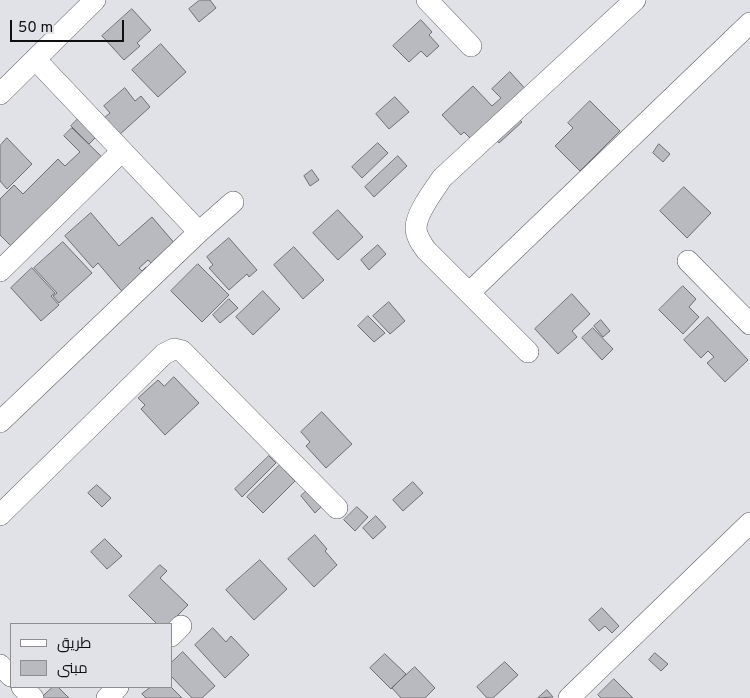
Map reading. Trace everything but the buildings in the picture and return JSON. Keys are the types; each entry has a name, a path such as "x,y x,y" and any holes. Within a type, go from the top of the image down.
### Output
{"street":[{"path":"0,94 95,0"},
{"path":"427,0 471,46"},
{"path":"528,352 426,250 419,240 416,230 417,222 442,178 634,0"},
{"path":"469,293 750,23"},
{"path":"35,59 198,232"},
{"path":"0,271 122,151"},
{"path":"0,422 198,232 233,202"},
{"path":"688,261 750,324"},
{"path":"0,515 164,354 174,349 182,351 337,508"},
{"path":"569,698 750,524"},
{"path":"0,665 10,675"},
{"path":"23,688 32,698"},
{"path":"107,698 117,688"}]}
